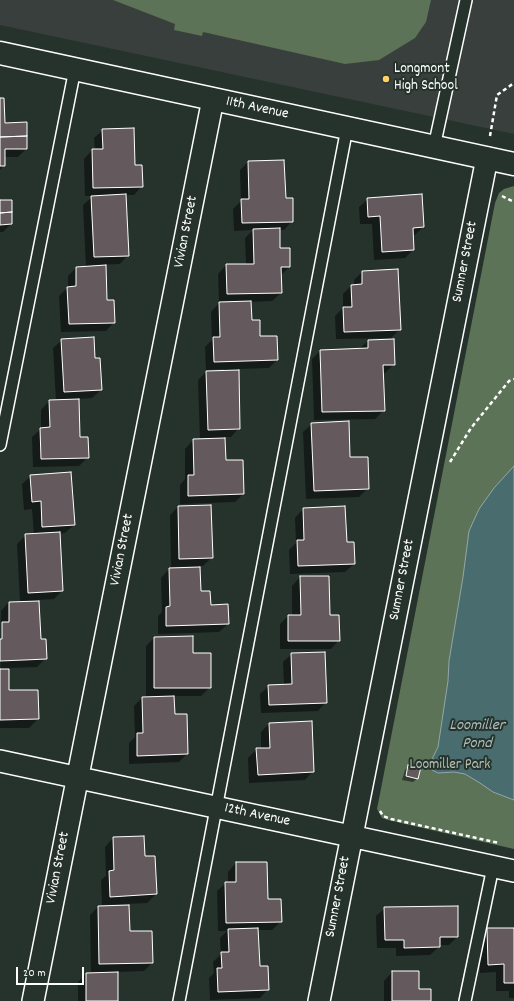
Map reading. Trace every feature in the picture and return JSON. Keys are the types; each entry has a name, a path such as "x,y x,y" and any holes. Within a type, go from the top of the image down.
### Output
{"street":[{"name":"11th Avenue","path":"0,53 514,164"},
{"name":"Vivian Street","path":"32,1001 213,99"},
{"name":"Sumner Street","path":"319,1001 487,158"},
{"name":"12th Avenue","path":"0,761 514,871"}],"lane":[{"path":"434,147 466,0"},
{"path":"0,445 75,69"},
{"path":"178,1001 347,128"},
{"path":"465,1001 493,867"}],"path":[{"path":"487,158 497,95 514,83"},
{"path":"503,196 514,202"},
{"path":"448,466 471,428 509,381 514,379"},
{"path":"381,806 381,813 383,816 391,819 506,845"}],"shaded area":[{"name":"Longmont High School","path":"0,0 514,0 514,134 0,25"}],"green space":[{"path":"113,0 431,0 426,22 415,38 379,60 345,64 203,32 202,36 174,30 175,24"},
{"name":"Loomiller Park","path":"514,186 514,849 388,820 382,818 377,809 495,203 499,193 504,189"}],"water":[{"name":"Loomiller Pond","path":"514,466 514,800 493,792 465,774 454,772 438,773 432,770 433,757 438,747 448,681 449,661 469,531 479,509 494,488"}],"building":[{"path":"0,98 4,98 5,123 27,122 27,136 0,137"},
{"path":"134,128 135,165 142,165 143,187 93,188 92,149 103,149 102,129"},
{"path":"27,136 27,149 5,149 5,166 0,166 0,137"},
{"path":"284,160 286,198 293,198 293,222 242,223 241,199 249,199 248,161"},
{"path":"126,194 129,256 94,257 91,196"},
{"path":"422,194 424,227 413,228 414,250 382,252 380,216 368,217 367,198"},
{"path":"0,200 12,200 12,212 0,213"},
{"path":"12,212 12,224 0,225 0,213"},
{"path":"280,228 280,248 290,248 290,267 281,267 282,293 227,294 226,264 254,264 253,229"},
{"path":"106,265 107,300 114,300 115,323 69,324 67,287 76,286 76,267"},
{"path":"398,269 401,330 344,332 343,307 352,307 351,285 362,284 362,271"},
{"path":"251,301 252,320 260,320 260,336 277,336 278,360 214,362 213,337 220,337 219,302"},
{"path":"94,337 95,358 100,358 102,390 64,392 61,339"},
{"path":"394,339 395,365 383,365 385,411 322,412 320,350 368,348 368,340"},
{"path":"239,370 240,429 208,430 206,371"},
{"path":"79,399 80,437 88,437 89,458 41,459 40,428 50,427 49,400"},
{"path":"349,421 350,457 368,457 369,489 314,491 311,423"},
{"path":"225,438 226,460 243,460 244,494 188,496 188,475 194,475 193,439"},
{"path":"71,472 75,525 42,527 41,501 32,502 30,475"},
{"path":"211,505 213,558 179,559 178,506"},
{"path":"345,506 347,542 354,542 355,564 298,566 297,540 304,540 303,508"},
{"path":"60,532 63,591 28,593 25,534"},
{"path":"200,567 201,591 210,591 211,605 228,604 229,624 166,626 166,607 170,606 169,568"},
{"path":"300,576 329,576 330,615 339,615 340,641 288,641 288,615 301,615"},
{"path":"39,601 41,639 46,639 47,659 0,661 2,622 9,622 9,602"},
{"path":"193,636 193,653 211,653 211,688 154,688 154,637"},
{"path":"325,652 327,703 269,705 268,685 292,684 291,653"},
{"path":"0,669 9,669 9,690 38,690 39,719 0,720"},
{"path":"174,696 175,714 187,714 188,754 137,756 137,733 143,733 142,697"},
{"path":"312,721 314,772 258,775 256,748 270,748 269,723"},
{"path":"408,765 421,767 418,779 406,776"},
{"path":"144,836 145,856 155,856 157,894 110,897 109,871 114,870 113,837"},
{"path":"236,862 267,862 268,899 281,899 282,922 226,923 225,882 236,882"},
{"path":"129,905 130,931 152,931 153,963 99,964 98,906"},
{"path":"458,906 458,937 440,937 440,947 404,948 404,940 385,940 384,907"},
{"path":"258,928 260,966 268,966 269,990 218,992 217,968 222,968 221,952 229,952 228,929"},
{"path":"487,928 514,928 514,983 504,983 504,964 488,965"},
{"path":"392,971 419,971 419,989 431,989 431,1001 392,1001"},
{"path":"118,972 118,1001 86,1001 86,973"}],"place":[{"name":"Longmont High School","path":"386,79"}]}
